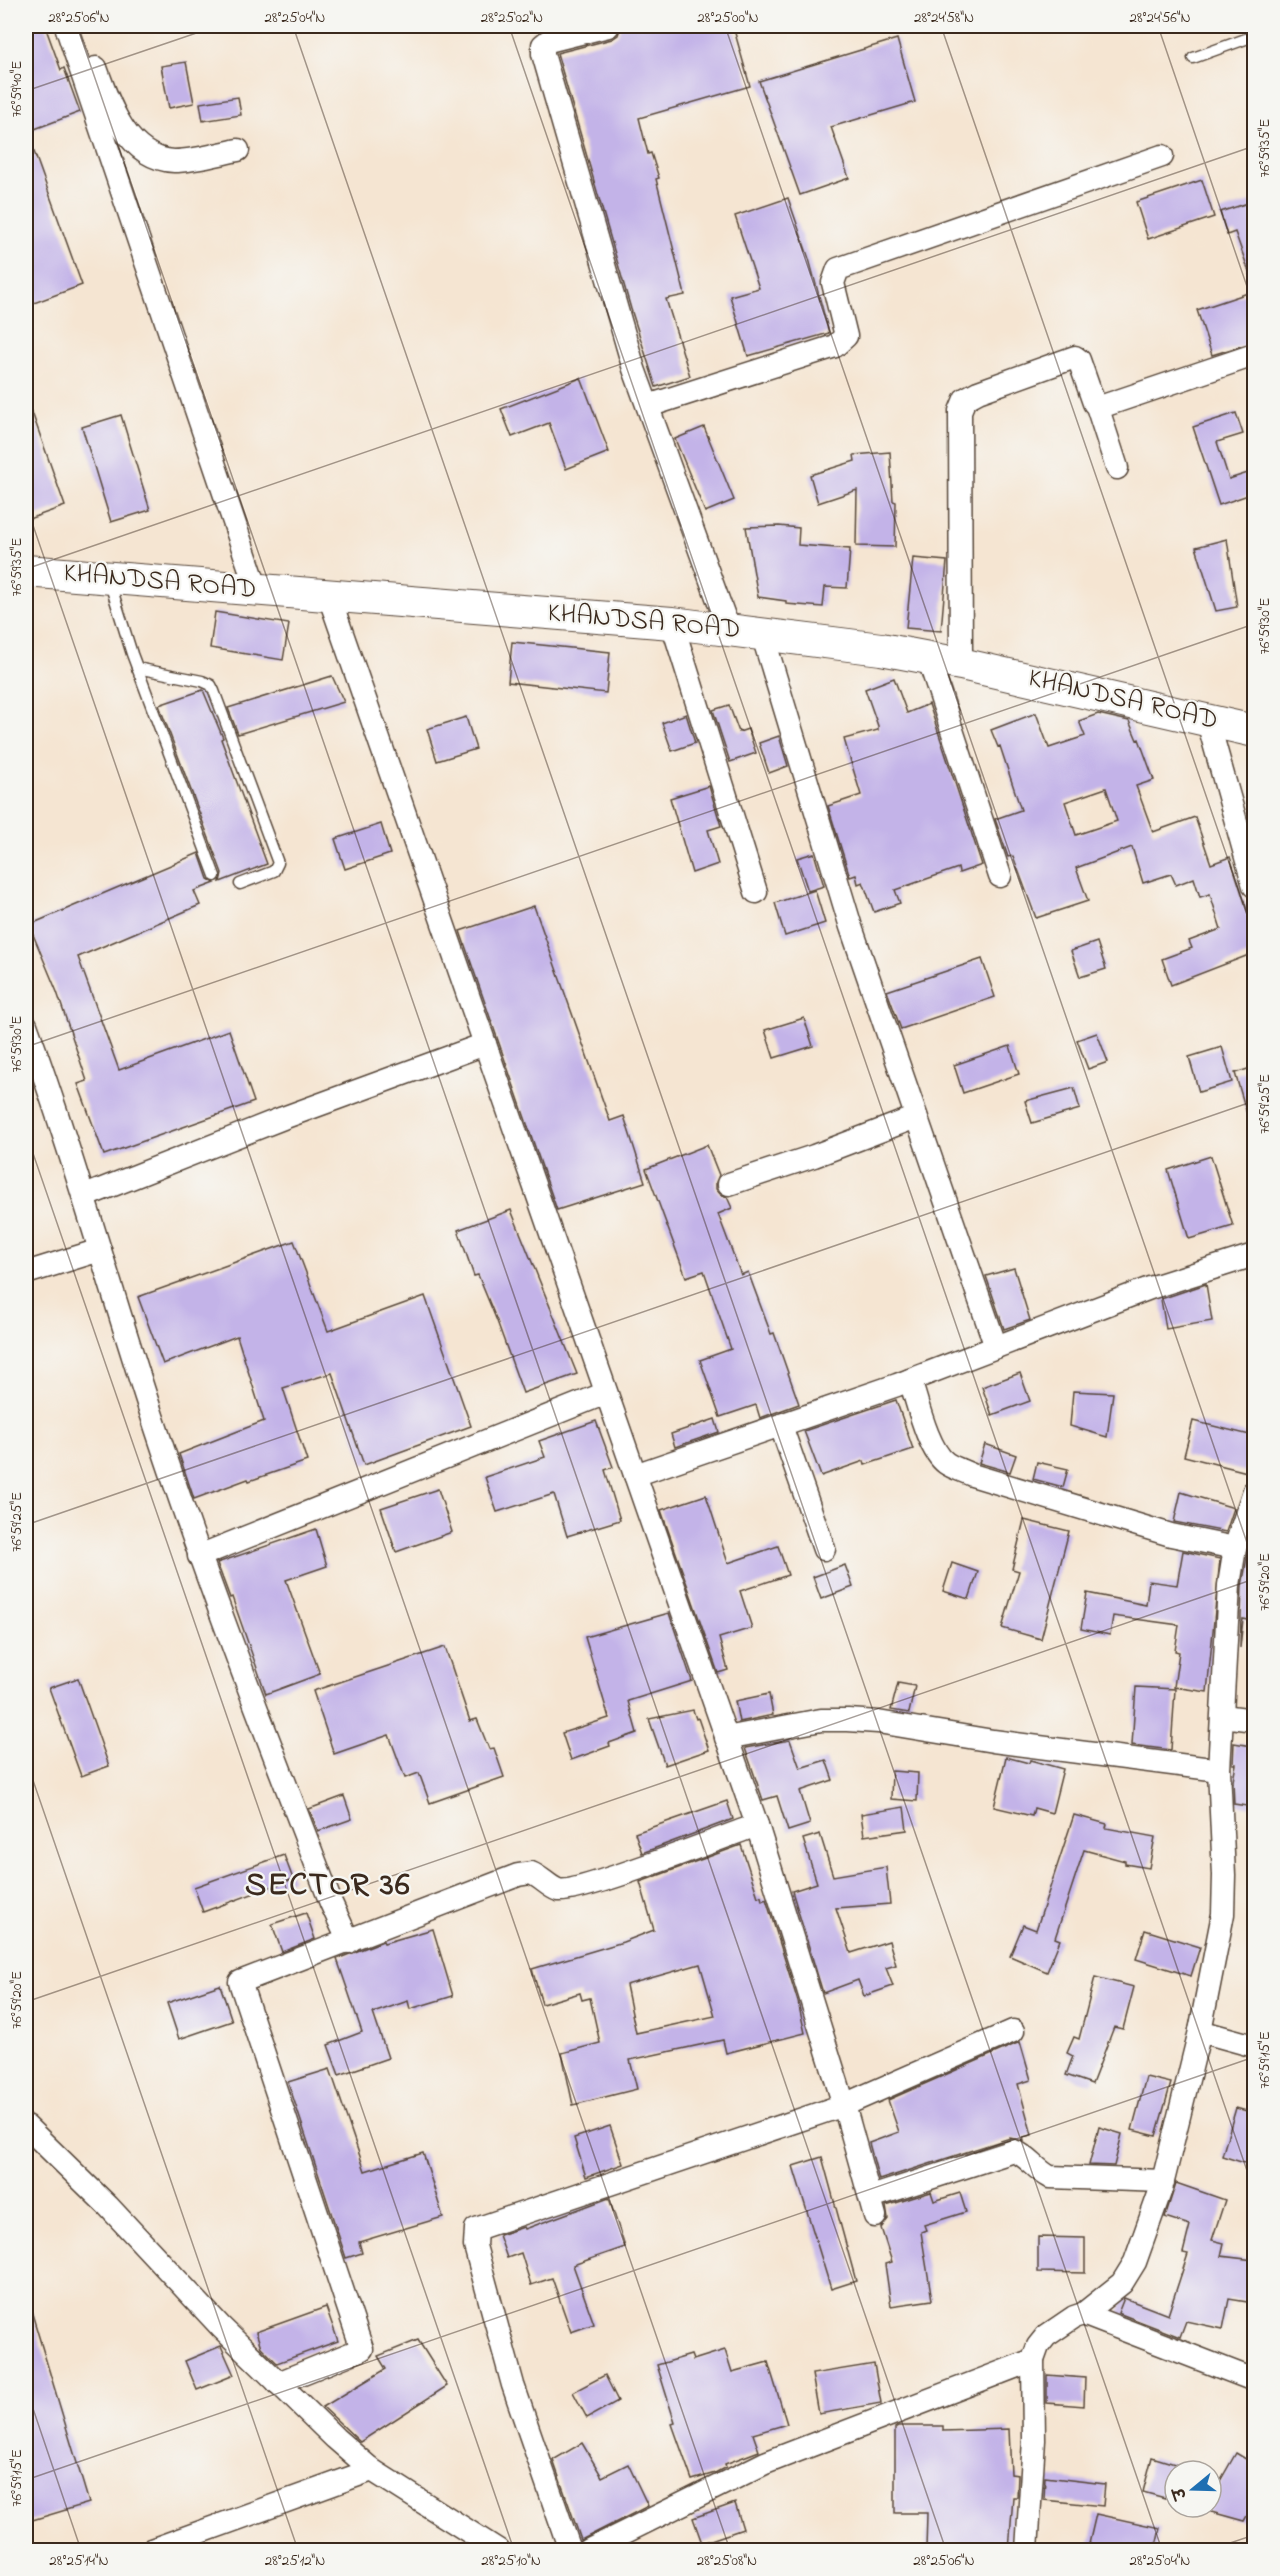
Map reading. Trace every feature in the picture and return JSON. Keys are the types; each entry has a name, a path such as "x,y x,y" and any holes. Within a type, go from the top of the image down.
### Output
{"street":[{"path":"66,26 258,590"},
{"path":"81,26 101,81 122,127 136,144 154,157 175,161 238,150"},
{"path":"608,26 548,41 543,45 543,54 634,369 729,630"},
{"path":"648,406 835,346 846,336 833,283 838,269 1162,156"},
{"path":"1097,406 1254,355"},
{"path":"961,663 960,411 965,399 1075,357 1079,360 1097,406 1117,468"},
{"name":"KHANDSA ROAD","path":"26,571 672,623 762,633 881,649 961,663 1207,718 1254,731"},
{"path":"329,596 757,1825 873,2206 1014,2151 1022,2154 1042,2173 1050,2177 1163,2181"},
{"path":"672,623 756,892"},
{"path":"762,633 851,927 996,1347"},
{"path":"928,657 1000,876"},
{"path":"1207,718 1254,886"},
{"path":"26,1025 85,1196 154,1423 199,1556 331,1903 349,1942"},
{"path":"85,1196 283,1118 485,1044"},
{"path":"729,1184 814,1156 916,1118"},
{"path":"26,1273 100,1250"},
{"path":"635,1475 910,1380 1150,1288 1254,1255"},
{"path":"910,1380 930,1438 945,1462 972,1475 1171,1535 1235,1548"},
{"path":"199,1556 606,1393"},
{"path":"781,1426 824,1549"},
{"path":"1027,2550 1034,2440 1033,2360 1038,2346 1046,2336 1074,2317 1083,2314 1128,2276 1145,2238 1163,2181 1200,2031 1223,1914 1224,1875 1219,1770 1229,1585 1235,1548 1254,1491"},
{"path":"1223,1716 1254,1720"},
{"path":"726,1738 821,1720 868,1721 993,1741 1219,1770"},
{"path":"278,2383 362,2349 240,1982 349,1942 518,1875 531,1873 557,1890 568,1890 605,1880 757,1825"},
{"path":"570,2550 507,2365 475,2247 476,2229 844,2105 1013,2031"},
{"path":"1200,2031 1254,2046"},
{"path":"26,2126 108,2206 221,2327 372,2470 498,2550"},
{"path":"1083,2314 1254,2380"},
{"path":"589,2550 765,2463 1033,2360"},
{"path":"151,2550 372,2470"}],"lane":[{"path":"1193,58 1254,36"},
{"path":"108,578 137,668 215,876"},
{"path":"137,668 202,681 211,685 214,691 278,863 274,871 240,884"}],"building":[{"path":"26,26 45,26 80,112 32,130 26,112"},
{"path":"621,26 733,26 750,86 639,118 648,154 651,153 659,178 656,179 685,295 666,299 690,376 656,387 631,309 557,53 612,39 618,35"},
{"path":"897,39 915,102 831,127 849,178 800,195 759,81"},
{"path":"186,62 194,103 169,108 161,66"},
{"path":"238,97 241,115 203,121 200,103"},
{"path":"28,135 82,285 26,306 26,136"},
{"path":"1202,180 1214,217 1148,239 1136,202"},
{"path":"788,198 809,259 829,333 748,356 730,296 759,288 735,216"},
{"path":"1254,201 1254,279 1252,280 1235,232 1227,235 1220,212"},
{"path":"1251,292 1254,301 1254,342 1212,355 1197,310"},
{"path":"581,378 609,452 566,469 549,423 512,437 501,409"},
{"path":"28,401 65,506 26,520 26,402"},
{"path":"1236,413 1243,434 1217,442 1229,479 1254,471 1254,493 1219,505 1193,427"},
{"path":"121,415 150,510 111,522 82,427"},
{"path":"704,427 734,500 705,512 675,439"},
{"path":"890,452 893,501 896,502 895,547 856,546 857,490 818,503 810,475 855,461 854,455"},
{"path":"746,527 799,528 798,545 850,549 847,588 825,587 823,607 786,604 786,601 758,597"},
{"path":"1227,539 1237,607 1216,611 1196,547"},
{"path":"913,558 947,561 941,631 906,628"},
{"path":"215,612 289,624 283,660 210,648"},
{"path":"512,642 610,652 606,693 508,682"},
{"path":"332,676 344,702 238,734 228,708"},
{"path":"894,678 907,713 929,704 982,865 959,873 958,868 895,890 900,903 874,912 863,882 858,884 856,875 850,877 828,806 861,795 844,739 878,730 865,689"},
{"path":"203,690 223,738 221,739 267,864 220,882 222,873 159,705"},
{"path":"729,705 739,732 748,729 756,753 730,762 713,710"},
{"path":"1036,713 1049,748 1085,736 1079,721 1098,714 1129,721 1137,740 1139,739 1154,780 1136,786 1153,832 1195,817 1211,864 1230,857 1250,919 1248,920 1254,938 1254,953 1171,985 1162,959 1192,948 1189,941 1221,929 1210,894 1200,897 1194,878 1176,885 1171,874 1143,883 1132,847 1076,868 1088,901 1036,918 1013,856 1008,857 995,819 1021,810 1000,746 998,747 991,730","holes":["1106,788 1117,821 1076,835 1065,802"]},
{"path":"686,714 695,743 672,751 662,723"},
{"path":"466,717 476,749 437,761 427,729"},
{"path":"779,736 788,766 769,773 759,743"},
{"path":"709,786 721,826 708,830 718,864 692,873 670,798"},
{"path":"381,824 390,854 345,869 335,839"},
{"path":"199,853 208,879 215,883 194,891 200,905 78,957 119,1070 229,1030 254,1102 104,1155 78,1084 87,1081 57,992 29,925"},
{"path":"814,853 824,886 808,891 797,858"},
{"path":"815,890 825,923 785,936 775,903"},
{"path":"534,906 610,1121 624,1116 645,1182 557,1210 460,931"},
{"path":"1097,942 1106,969 1080,977 1071,951"},
{"path":"982,959 995,997 901,1029 887,991"},
{"path":"804,1018 813,1046 774,1058 765,1030"},
{"path":"1097,1033 1108,1062 1088,1069 1077,1040"},
{"path":"1010,1046 1019,1074 963,1093 954,1065"},
{"path":"1222,1047 1232,1082 1199,1092 1189,1057"},
{"path":"1254,1067 1254,1123 1250,1124 1235,1073"},
{"path":"1074,1088 1080,1109 1032,1123 1025,1101"},
{"path":"707,1145 719,1175 716,1189 727,1197 732,1208 718,1214 741,1275 748,1272 771,1334 774,1333 799,1404 760,1418 756,1405 720,1417 700,1360 731,1349 704,1271 686,1277 646,1169"},
{"path":"1211,1156 1233,1226 1189,1239 1168,1170"},
{"path":"511,1210 577,1374 523,1393 497,1321 478,1275 474,1276 458,1230"},
{"path":"294,1241 328,1331 425,1296 471,1426 364,1465 332,1373 283,1388 307,1461 194,1499 179,1454 264,1421 237,1336 163,1364 138,1297"},
{"path":"1014,1268 1030,1320 1004,1329 986,1276"},
{"path":"1206,1284 1212,1321 1166,1329 1161,1299"},
{"path":"1020,1373 1030,1401 992,1415 982,1387"},
{"path":"1073,1391 1113,1393 1107,1437 1070,1426"},
{"path":"896,1400 913,1449 865,1465 864,1461 821,1476 804,1431"},
{"path":"715,1419 719,1432 675,1447 671,1434"},
{"path":"596,1421 613,1467 605,1470 620,1520 567,1536 554,1494 497,1512 485,1477 545,1457 539,1441"},
{"path":"1193,1421 1254,1436 1247,1472 1184,1456"},
{"path":"985,1444 1016,1455 1010,1472 979,1463"},
{"path":"1037,1462 1068,1469 1063,1487 1033,1479"},
{"path":"438,1489 452,1532 396,1552 381,1508"},
{"path":"1181,1492 1234,1508 1226,1532 1174,1522"},
{"path":"706,1495 728,1563 778,1546 788,1575 740,1591 752,1628 719,1638 728,1670 718,1673 661,1510"},
{"path":"1024,1520 1069,1531 1041,1639 1002,1628 1019,1571 1012,1569"},
{"path":"316,1529 327,1566 286,1580 320,1674 266,1694 232,1597 230,1598 217,1563"},
{"path":"1183,1551 1220,1559 1207,1692 1174,1687 1179,1652 1175,1651 1179,1625 1113,1616 1110,1635 1081,1629 1087,1593 1146,1605 1149,1581 1177,1585"},
{"path":"1248,1553 1254,1554 1254,1621 1243,1619 1240,1648 1242,1586"},
{"path":"952,1563 978,1572 969,1599 943,1591"},
{"path":"845,1565 853,1587 821,1599 813,1577"},
{"path":"669,1613 692,1681 628,1701 637,1733 609,1743 610,1746 571,1760 562,1733 609,1718 585,1637"},
{"path":"445,1647 470,1721 477,1719 489,1749 494,1748 504,1777 430,1803 419,1773 405,1778 389,1735 334,1754 313,1691"},
{"path":"78,1678 109,1766 81,1776 49,1688"},
{"path":"898,1683 915,1686 909,1713 891,1710"},
{"path":"1136,1687 1175,1689 1171,1750 1132,1745"},
{"path":"769,1694 773,1715 739,1722 735,1701"},
{"path":"693,1710 709,1750 665,1765 649,1719"},
{"path":"790,1740 800,1768 826,1760 833,1780 800,1791 810,1824 788,1831 777,1796 763,1800 745,1748"},
{"path":"1234,1743 1252,1746 1250,1755 1254,1755 1254,1807 1234,1804 1233,1781 1236,1764 1233,1764"},
{"path":"1006,1757 1029,1763 1030,1760 1063,1769 1052,1813 1034,1808 1032,1816 994,1807"},
{"path":"892,1771 918,1773 917,1801 891,1799"},
{"path":"344,1796 352,1819 318,1831 309,1809"},
{"path":"727,1801 733,1819 642,1853 635,1833"},
{"path":"904,1807 907,1830 864,1836 861,1814"},
{"path":"1074,1815 1107,1824 1106,1828 1155,1837 1149,1868 1125,1864 1125,1861 1084,1850 1055,1938 1060,1940 1047,1972 1010,1956 1023,1925 1036,1930"},
{"path":"820,1834 833,1876 886,1867 890,1904 836,1908 851,1953 889,1941 896,1965 886,1968 893,1986 864,1996 858,1980 823,1993 792,1891 817,1883 803,1839"},
{"path":"741,1845 758,1897 761,1896 762,1901 766,1899 798,2002 805,2033 726,2053 723,2040 630,2060 637,2089 573,2105 562,2053 600,2043 590,1998 582,2000 580,1993 542,2004 532,1969 623,1942 654,1930 640,1882","holes":["700,1964 715,2016 636,2033 626,1985"]},
{"path":"284,1855 293,1879 203,1912 194,1887"},
{"path":"306,1913 315,1939 282,1952 272,1924"},
{"path":"433,1929 453,1996 410,2009 408,2001 373,2013 388,2058 339,2075 328,2045 362,2032 337,1959 383,1941 384,1943"},
{"path":"1145,1930 1200,1947 1191,1976 1136,1959"},
{"path":"1095,1977 1134,1987 1123,2029 1114,2027 1092,2084 1066,2075 1073,2056 1067,2053 1074,2037 1079,2039"},
{"path":"220,1985 232,2021 179,2039 167,2003"},
{"path":"1020,2042 1031,2080 1018,2084 1032,2135 1023,2137 1024,2141 1010,2138 879,2180 869,2143 899,2132 888,2100"},
{"path":"330,2069 365,2171 423,2153 443,2217 359,2242 362,2253 346,2258 288,2082"},
{"path":"1146,2077 1171,2083 1156,2136 1132,2130"},
{"path":"1236,2108 1254,2113 1254,2166 1222,2156"},
{"path":"610,2126 623,2164 586,2177 574,2138"},
{"path":"1099,2127 1122,2134 1114,2166 1089,2165"},
{"path":"822,2157 856,2281 831,2289 793,2166"},
{"path":"1176,2183 1225,2200 1212,2240 1224,2243 1221,2256 1254,2260 1254,2303 1229,2299 1223,2329 1186,2321 1180,2337 1118,2313 1124,2298 1168,2315 1188,2254 1183,2253 1190,2225 1165,2217"},
{"path":"931,2192 934,2201 960,2193 966,2212 924,2225 926,2230 921,2232 932,2300 891,2306 885,2264 892,2262 881,2228 888,2219 886,2206"},
{"path":"609,2198 625,2247 573,2265 594,2324 571,2332 552,2278 531,2285 521,2253 507,2258 499,2235 524,2227 525,2229"},
{"path":"1038,2237 1085,2238 1085,2273 1038,2272"},
{"path":"30,2307 89,2503 26,2522 26,2308"},
{"path":"326,2307 338,2341 277,2363 261,2347 256,2332"},
{"path":"418,2340 447,2386 360,2442 323,2407 386,2369 378,2356"},
{"path":"221,2346 234,2375 197,2390 185,2361"},
{"path":"725,2350 732,2372 768,2362 787,2424 753,2434 759,2451 725,2464 726,2467 715,2473 692,2480 672,2424 675,2423 657,2365 691,2355 693,2360"},
{"path":"874,2364 881,2403 819,2414 812,2374"},
{"path":"605,2375 618,2401 587,2418 573,2392"},
{"path":"1047,2375 1085,2378 1084,2406 1047,2403"},
{"path":"898,2426 943,2426 943,2431 1009,2429 1011,2474 1018,2475 1017,2497 1013,2497 1009,2550 926,2550 927,2513 895,2513 895,2428"},
{"path":"582,2443 602,2477 628,2464 648,2506 581,2540 553,2460"},
{"path":"1236,2453 1254,2464 1254,2504 1244,2521 1223,2515 1223,2476"},
{"path":"1152,2457 1163,2460 1163,2497 1143,2492"},
{"path":"1045,2477 1105,2484 1103,2506 1044,2500"},
{"path":"735,2503 743,2529 702,2543 693,2518"},
{"path":"1096,2514 1160,2528 1155,2550 1119,2550 1089,2544"}],"district":[{"name":"SECTOR 36","path":"328,1886"}]}
